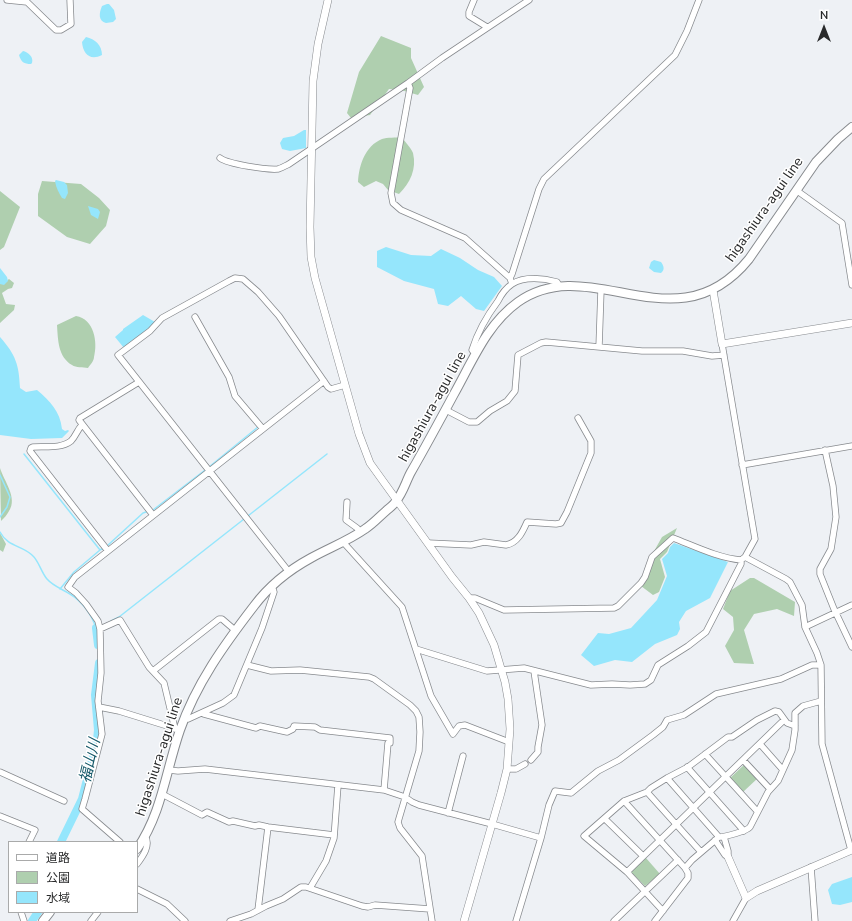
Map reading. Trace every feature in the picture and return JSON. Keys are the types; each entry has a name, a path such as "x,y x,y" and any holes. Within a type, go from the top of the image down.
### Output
{"main road":[{"name":"higashiura-agui line","path":"138,848 146,836 162,794 178,730 203,678 256,603 272,586 289,572 311,558 360,532 373,523 397,501 476,354 492,328 517,303 536,293 560,287 578,286 652,298 674,299 694,296 713,290 742,269 823,153 852,128"},
{"path":"43,921 49,913"}],"street":[{"path":"7,0 28,1 56,30 61,30 71,24 70,0"},
{"path":"328,0 314,66 312,95 310,227 312,264 321,302 365,453 370,463 397,501 479,613 494,645 502,669 508,699 510,742 507,769 464,921"},
{"path":"474,0 469,16 487,27"},
{"path":"220,158 229,163 268,169 279,168 289,164 487,27 529,0"},
{"path":"476,354 472,350 482,323 511,281 539,189 544,179 675,54 687,32 699,0"},
{"path":"408,83 410,88 391,193 393,203 401,210 465,238 511,281"},
{"path":"796,190 842,223 852,285"},
{"path":"289,572 118,355 150,331 162,318 234,278 243,279 279,316 331,389 345,384"},
{"path":"511,281 525,279 549,280 557,282 560,287"},
{"path":"599,347 601,290"},
{"path":"416,649 487,671 524,668 591,685 612,684 630,686 649,682 658,665 688,646 706,632 743,558 755,539 713,290"},
{"path":"195,317 229,377 235,396 263,428"},
{"path":"722,344 852,323"},
{"path":"446,410 469,422 480,421 490,411 507,401 515,392 518,355 541,343 546,342 642,351 683,351 712,356 724,354"},
{"path":"119,841 82,808 102,734 98,695 101,668 100,629 98,621 86,604 76,593 68,588 75,577 324,381"},
{"path":"139,382 79,420 153,515"},
{"path":"428,543 471,545 484,542 510,545 520,536 527,522 556,524 561,522 567,512 591,453 591,441 578,418"},
{"path":"82,425 67,443 53,446 32,447 30,448 30,451 108,551"},
{"path":"742,464 852,446"},
{"path":"825,450 836,517 831,549 819,571 852,647"},
{"path":"347,502 346,520 360,532"},
{"path":"469,598 475,598 504,610 614,608 618,606 641,583 645,577 651,559 672,538 719,555 734,559 743,558 788,580 802,605 805,627 818,654 821,665 822,744 851,850 757,891 746,898 733,921"},
{"path":"342,542 402,607 431,696 453,734 459,726 465,726 510,742"},
{"path":"184,719 188,719 222,704 231,698 236,691 262,628 274,592 272,586"},
{"path":"805,627 852,605"},
{"path":"153,671 219,619 222,619 236,631"},
{"path":"100,629 120,620 153,671 164,683 178,730"},
{"path":"247,665 271,670 300,670 369,677 410,705 416,711 418,717 420,745 399,817 399,824 400,828 422,856 432,921"},
{"path":"516,921 541,838 549,805 555,791 571,792 598,771 618,760 653,735 663,727 667,720 684,715 716,694 780,679 812,665 821,665"},
{"path":"531,760 538,752 542,725 534,670"},
{"path":"685,868 701,852 720,838 728,834 747,830 750,827 757,811 770,789 778,781 792,750 796,712 803,706 821,701"},
{"path":"99,707 119,711 178,730"},
{"path":"663,911 627,872 584,836 624,801 647,792 667,778 687,768 728,737 732,737 756,720 775,711 779,712 787,723 795,726"},
{"path":"202,712 204,714 256,728 260,726 287,732 293,729 294,726 315,727 320,730 390,738 390,743 388,743 384,790"},
{"path":"627,872 784,720"},
{"path":"760,744 783,770"},
{"path":"706,754 757,811"},
{"path":"448,813 463,756"},
{"path":"743,760 770,789"},
{"path":"507,769 516,769 525,764"},
{"path":"687,768 744,831"},
{"path":"169,770 178,771 206,769 384,790 405,797 419,805 541,838"},
{"path":"0,772 64,801"},
{"path":"667,778 720,838 728,851 728,856 746,898"},
{"path":"310,888 326,861 334,835 338,785"},
{"path":"647,792 701,852"},
{"path":"162,794 202,815 207,812 230,822 233,821 334,835"},
{"path":"624,801 688,873 688,878 655,921"},
{"path":"0,816 35,830 30,841"},
{"path":"605,818 643,856"},
{"path":"258,910 268,827"},
{"path":"138,863 147,847 148,840 146,836"},
{"path":"720,838 725,855 728,856"},
{"path":"614,921 678,860"},
{"path":"811,867 815,921"},
{"path":"230,921 246,916 272,903 283,900 301,887 310,888 362,906 368,907 375,905 430,909"},
{"path":"138,890 167,904 185,921"},
{"path":"91,921 97,913"}],"green space":[{"path":"381,36 411,48 411,58 424,87 418,95 401,90 389,89 370,115 351,118 347,113 359,72"},
{"path":"402,137 413,153 414,165 412,175 399,194 388,190 383,184 376,181 364,187 358,182 364,157 371,146 384,138"},
{"path":"42,181 81,184 99,198 110,210 106,226 90,244 67,237 38,216 38,194"},
{"path":"0,191 20,207 4,247 0,250"},
{"path":"9,279 14,283 12,288 2,293 6,304 15,305 14,310 0,323 0,283 4,283"},
{"path":"76,316 82,318 91,326 95,338 94,358 88,368 72,365 67,362 61,353 57,325"},
{"path":"0,468 12,501 9,511 1,521"},
{"path":"677,528 667,552 660,559 665,577 659,592 653,595 641,586 652,567 653,553 662,537"},
{"path":"0,533 6,544 3,552 0,550"},
{"path":"750,578 754,578 795,602 794,616 777,609 754,614 744,630 754,664 734,663 725,646 734,630 733,617 723,609 730,591"},
{"path":"745,764 758,778 743,792 730,778"},
{"path":"646,858 660,874 645,886 631,872"}],"water":[{"path":"109,4 114,10 116,19 113,22 106,23 100,19 100,11 102,6"},
{"path":"86,37 92,39 99,45 102,55 98,57 91,57 86,53 82,42"},
{"path":"23,51 27,52 31,57 31,64 22,61 19,55"},
{"path":"306,130 306,148 290,151 282,149 280,143 283,138 294,136"},
{"path":"56,180 64,182 67,185 68,193 65,199 62,198 56,186"},
{"path":"88,206 98,209 100,212 98,219 91,215"},
{"path":"386,247 411,255 431,256 441,249 460,258 478,270 494,277 502,286 484,311 476,309 461,296 448,306 438,304 434,289 404,281 377,267 377,251"},
{"path":"654,260 661,262 663,265 664,269 661,273 654,272 649,268 651,262"},
{"path":"0,268 7,277 8,281 4,285 0,284"},
{"path":"143,315 155,322 151,328 124,348 115,337 123,329"},
{"path":"0,337 10,349 16,361 19,373 20,388 26,392 37,390 50,402 57,412 62,429 69,431 62,438 31,439 0,435"},
{"path":"674,543 728,562 710,598 686,611 679,622 680,629 677,635 655,644 632,662 615,660 594,666 581,655 598,633 609,634 631,628 657,600 667,576 662,559"},
{"path":"852,877 852,902 840,905 832,904 828,890 832,884"}],"waterway":[{"path":"153,510 258,427"},
{"path":"24,454 100,550 74,572 60,589"},
{"path":"111,621 119,617 327,454"},
{"path":"0,475 10,497 7,507 0,517"},
{"path":"100,550 107,546 143,513 149,511"},
{"path":"0,532 7,541 32,555 49,581 79,600 89,613 96,628 98,628"},
{"name":"福山川","path":"96,628 98,645"},
{"name":"福山川","path":"61,841 82,799 97,740 98,730 95,695 99,663"},
{"name":"福山川","path":"32,921 37,913"}]}
